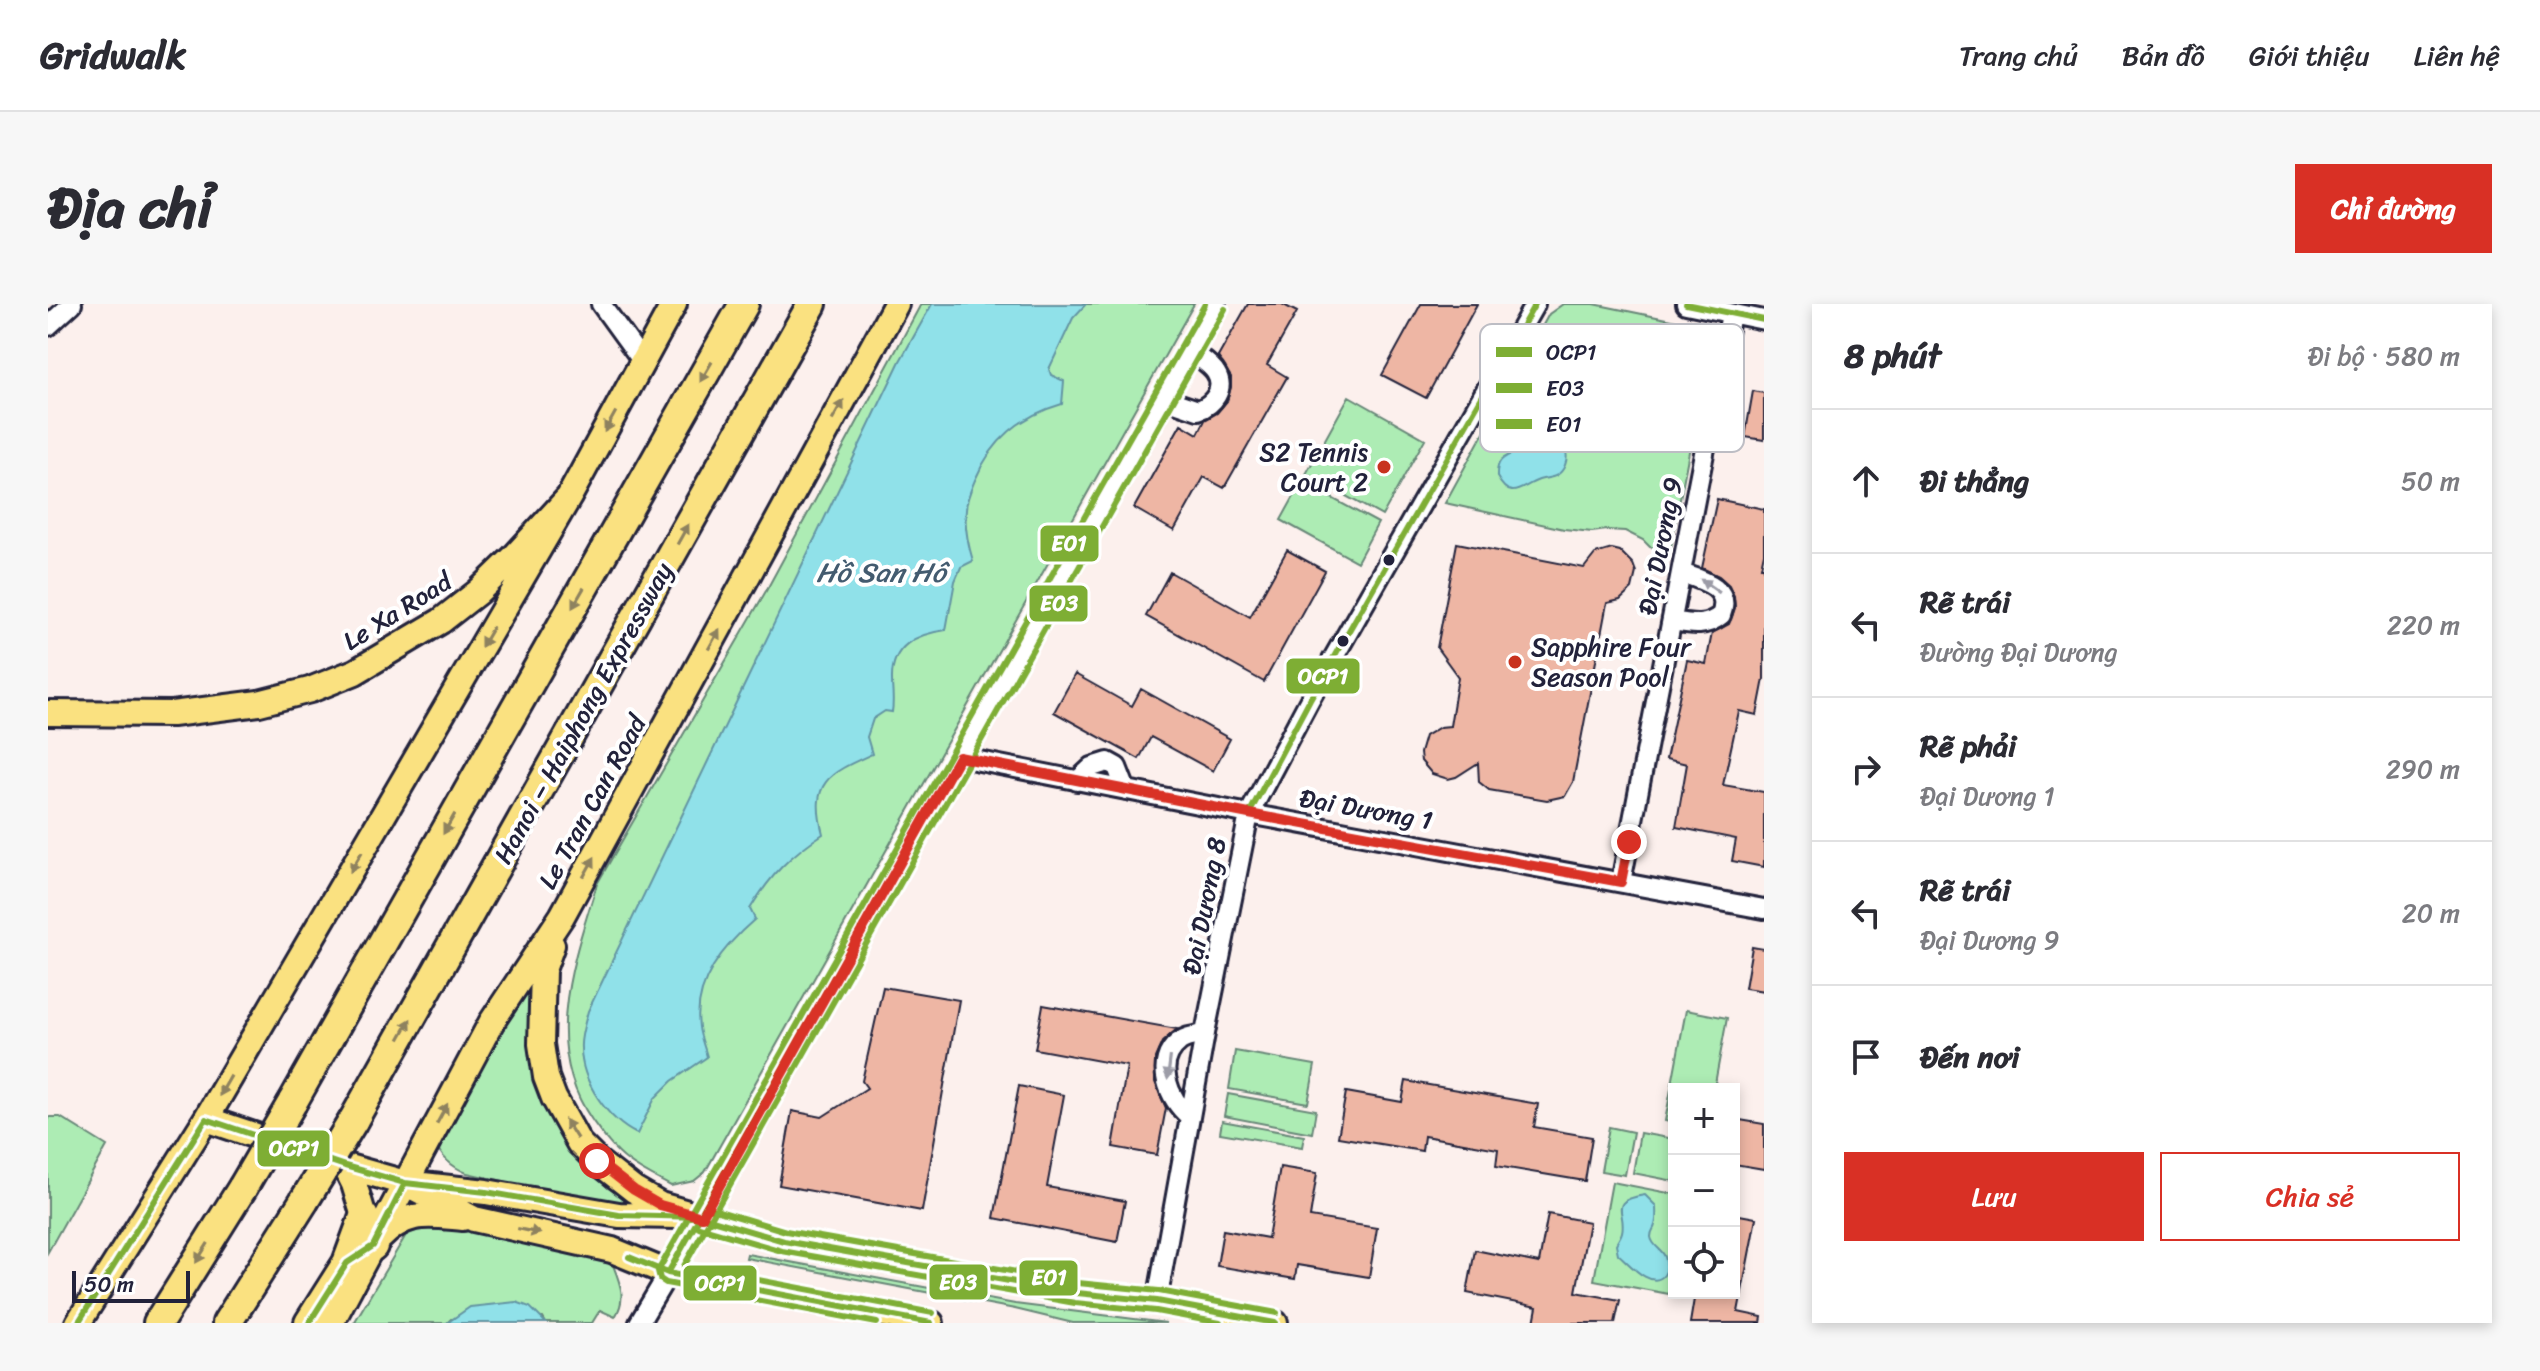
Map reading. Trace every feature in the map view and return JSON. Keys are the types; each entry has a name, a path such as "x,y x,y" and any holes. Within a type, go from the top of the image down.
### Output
{"highway":[{"path":"158,1323 292,1103 744,304"},
{"name":"Hanoi – Haiphong Expressway","path":"227,1323 353,1121 812,304"},
{"path":"309,1323 347,1263 364,1217"},
{"path":"347,1263 373,1246"}],"main road":[{"name":"Le Xa Road","path":"48,713 172,714 259,703 310,690 355,672 441,621 478,592 569,497 674,304"},
{"name":"Le Tran Can Road","path":"331,1323 491,1023 562,916 896,304"},
{"path":"78,1323 206,1119 569,497"},
{"path":"562,916 543,970 541,1044 546,1077 579,1143 634,1190 660,1205 784,1241 1067,1291 1157,1301 1275,1323"},
{"path":"206,1119 405,1183 486,1192 619,1215 702,1217"},
{"path":"345,1166 373,1246 405,1218 420,1215 474,1219 612,1250 668,1273 931,1323"},
{"path":"405,1183 474,1219"}],"street":[{"path":"48,326 72,304"},
{"path":"601,304 643,362"},
{"path":"639,1323 702,1217 1216,304"},
{"name":"Đại Dương 8","path":"1524,324 1535,304"},
{"path":"1686,304 1764,320"},
{"name":"Đại Dương 9","path":"1729,324 1731,314"},
{"path":"1163,398 1198,410 1213,403 1219,390 1216,371 1190,350"},
{"name":"Đại Dương 8","path":"1157,1301 1189,1116 1249,814 1310,699 1480,401"},
{"name":"Đại Dương 9","path":"1621,882 1704,452"},
{"path":"1672,621 1697,625 1709,623 1724,611 1724,598 1717,587 1681,573"},
{"name":"Đại Dương 1","path":"959,757 1764,909"},
{"path":"1189,1116 1173,1101 1167,1085 1167,1063 1179,1042 1205,1034"}],"green space":[{"path":"921,304 1194,304 705,1172 694,1181 671,1186 638,1168 608,1142 577,1092 568,1063 565,1034 566,1004 579,943 597,884 766,591"},
{"path":"1563,304 1594,304 1690,324 1543,324 1549,314"},
{"path":"1349,396 1425,439 1382,516 1306,474"},
{"path":"1480,439 1480,452 1689,452 1670,552 1650,547 1625,531 1564,529 1445,503"},
{"path":"1302,482 1378,523 1357,562 1281,520"},
{"path":"528,983 534,984 541,1096 566,1144 608,1188 626,1199 628,1203 625,1208 467,1173 448,1161 435,1142"},
{"path":"1686,1010 1727,1018 1715,1083 1672,1083"},
{"path":"1235,1051 1315,1065 1308,1103 1229,1089"},
{"path":"1228,1094 1316,1110 1312,1133 1224,1116"},
{"path":"48,1117 60,1117 107,1146 48,1252"},
{"path":"1222,1121 1304,1136 1302,1147 1220,1133"},
{"path":"1609,1127 1633,1132 1625,1175 1601,1171"},
{"path":"1640,1133 1668,1138 1668,1180 1633,1173"},
{"path":"1612,1182 1668,1193 1668,1294 1594,1280"},
{"path":"445,1219 611,1260 622,1296 619,1310 615,1317 600,1310 592,1323 546,1323 543,1318 451,1319 447,1323 354,1323 406,1235"},
{"path":"747,1254 1015,1304 1166,1323 1073,1323 1015,1309 746,1258"}],"water":[{"name":"Hồ San Hô","path":"932,304 1086,304 1073,318 1049,369 1051,375 1064,381 1062,404 1020,423 999,442 982,466 966,506 966,529 973,561 961,567 955,581 946,630 916,638 896,658 892,712 885,711 873,719 867,737 872,754 845,767 826,781 819,802 823,834 800,850 773,876 750,909 755,919 722,953 706,980 698,1011 707,1057 672,1081 655,1098 637,1134 607,1110 586,1074 581,1044 588,1011 900,361"},
{"path":"1516,452 1566,452 1567,457 1565,465 1554,476 1512,491 1502,485 1497,477 1499,463"},
{"path":"1645,1195 1656,1206 1651,1237 1664,1254 1667,1269 1659,1279 1653,1280 1618,1254 1616,1244 1622,1232 1622,1204 1633,1197"},
{"path":"516,1302 530,1307 546,1323 447,1323 470,1307"}],"building":[{"path":"1248,304 1282,304 1297,312 1267,365 1287,377 1224,488 1204,477 1174,531 1134,508 1181,424 1198,434 1205,420 1217,413 1227,401 1231,377 1218,357"},
{"path":"1421,304 1477,304 1426,398 1382,375"},
{"path":"1753,391 1764,393 1764,440 1745,437"},
{"path":"1717,499 1764,509 1761,567 1764,567 1764,679 1757,715 1739,711 1723,785 1764,792 1764,867 1732,861 1736,839 1676,827 1687,764 1666,759 1687,660 1706,664 1712,633 1729,624 1735,608 1729,585 1702,568"},
{"path":"1457,543 1584,568 1595,554 1612,549 1620,551 1633,564 1636,572 1632,589 1620,600 1607,603 1573,782 1565,796 1547,800 1489,790 1479,782 1478,763 1448,779 1432,774 1421,761 1425,736 1440,727 1450,726 1458,677 1437,648"},
{"path":"1287,550 1325,571 1264,682 1146,616 1170,572 1250,617"},
{"path":"1075,674 1132,706 1141,689 1230,739 1213,771 1151,737 1139,759 1054,712"},
{"path":"1752,947 1764,949 1764,991 1745,988"},
{"path":"883,987 959,1000 922,1211 779,1185 792,1111 822,1117 867,1088 862,1081"},
{"path":"1043,1005 1177,1029 1162,1042 1155,1058 1155,1082 1166,1108 1157,1155 1113,1147 1127,1066 1035,1049"},
{"path":"1406,1081 1538,1104 1534,1127 1592,1137 1585,1181 1496,1166 1498,1149 1424,1136 1422,1151 1338,1137 1346,1092 1402,1102"},
{"path":"1019,1086 1064,1095 1047,1187 1125,1201 1117,1242 994,1218"},
{"path":"1740,1120 1764,1124 1764,1169 1740,1165"},
{"path":"1280,1167 1317,1173 1310,1217 1377,1228 1369,1277 1297,1265 1295,1279 1217,1266 1223,1230 1268,1238"},
{"path":"1548,1214 1589,1222 1576,1292 1620,1300 1615,1323 1534,1323 1537,1307 1467,1293 1475,1250 1539,1263"},
{"path":"1740,1215 1756,1218 1738,1312 1762,1317 1761,1323 1690,1323 1694,1299 1740,1299"}],"transit line":[{"name":"E01","path":"877,1323 666,1283 660,1279 658,1271 1205,304"},
{"name":"OCP1","path":"1524,324 1535,304"},
{"name":"OCP1","path":"1686,304 1764,320"},
{"name":"E03","path":"933,1313 684,1266 1225,309"},
{"name":"OCP1","path":"668,1273 959,757 1249,814 1310,699 1480,401"},
{"name":"OCP1","path":"78,1323 206,1119 405,1183 486,1192 619,1215 702,1217 784,1241 1077,1293 1157,1301 1275,1323"},
{"name":"OCP1","path":"309,1323 347,1263 373,1246 405,1183"},
{"name":"E01","path":"705,1207 786,1231 1078,1283 1159,1291 1277,1313"},
{"name":"E03","path":"699,1227 782,1251 1075,1303 1156,1311 1220,1323"},
{"name":"OCP1","path":"629,1257 668,1273 931,1323"}],"place":[{"name":"S2 Tennis Court 2","path":"1384,467"},
{"name":"Sapphire Four Season Pool","path":"1515,662"}],"route":[{"path":"597,1161 634,1190 660,1205 702,1217 959,757 1621,882 1629,842"}]}
